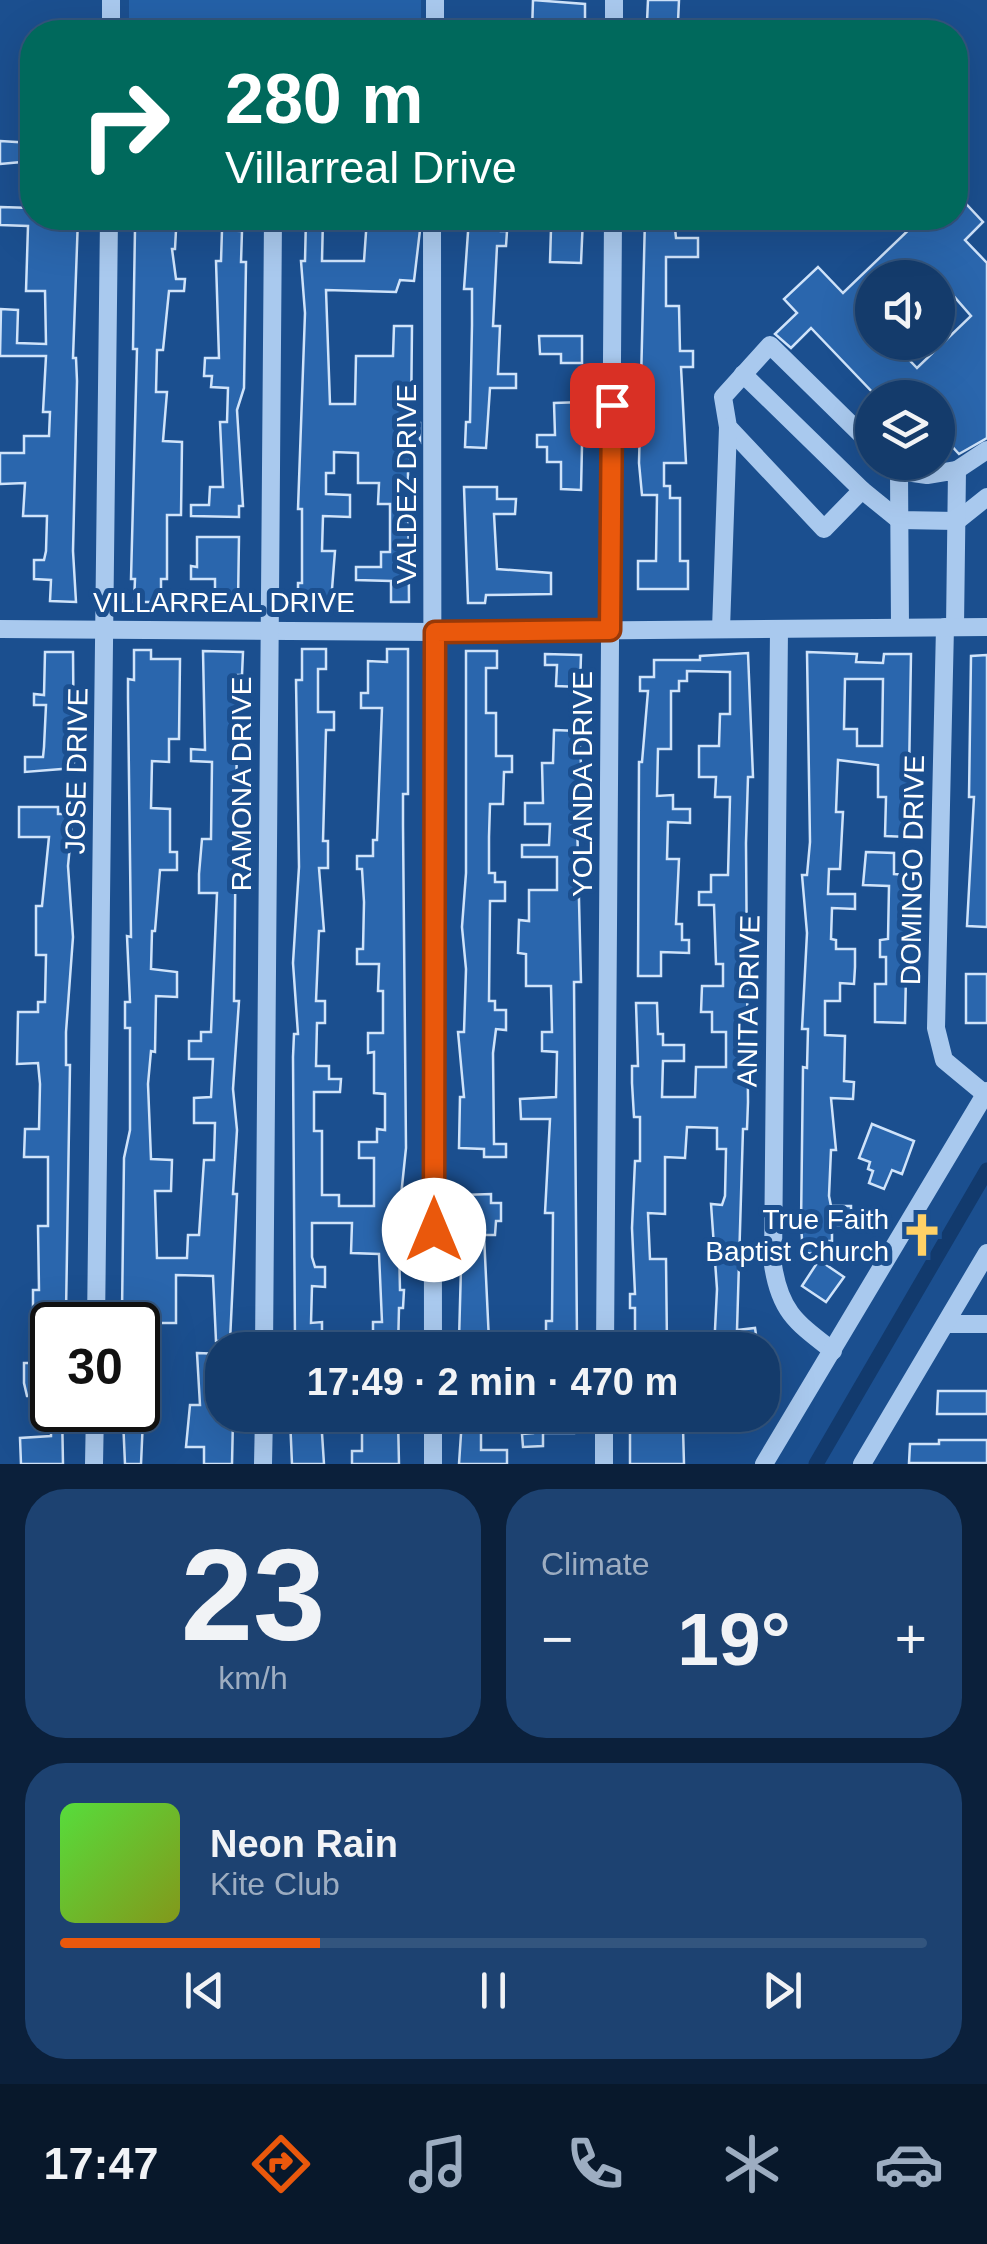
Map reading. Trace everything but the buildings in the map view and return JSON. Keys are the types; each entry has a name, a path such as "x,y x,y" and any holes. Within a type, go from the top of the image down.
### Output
{"street":[{"name":"JOSE DRIVE","path":"96,1302 109,230"},
{"name":"RAMONA DRIVE","path":"264,1332 272,230"},
{"name":"VALDEZ DRIVE","path":"432,230 434,1332"},
{"name":"YOLANDA DRIVE","path":"604,1332 613,230"},
{"path":"721,629 728,428 723,396 770,345 855,428"},
{"path":"743,374 862,490 899,520 956,521 986,499"},
{"path":"728,428 824,529 862,490"},
{"path":"955,470 987,450"},
{"name":"DOMINGO DRIVE","path":"958,470 936,1028 944,1060 986,1092"},
{"path":"895,480 900,628"},
{"name":"VILLARREAL DRIVE","path":"0,629 435,632 987,627"},
{"name":"ANITA DRIVE","path":"780,629 773,1265 776,1287 792,1320 832,1351"},
{"path":"764,1464 986,1092"},
{"path":"862,1464 987,1253"},
{"path":"946,1324 987,1324"},
{"path":"94,1464 95,1432"},
{"path":"263,1464 264,1432"},
{"path":"433,1464 434,1432"},
{"path":"604,1432 604,1464"}],"shaded area":[{"path":"129,0 421,0 421,20 129,20"}],"waterway":[{"path":"816,1464 987,1170"}],"place":[{"name":"True Faith Baptist Church","path":"922,1235"}],"route":[{"path":"434,1230 435,632 610,630 612,405"}]}
